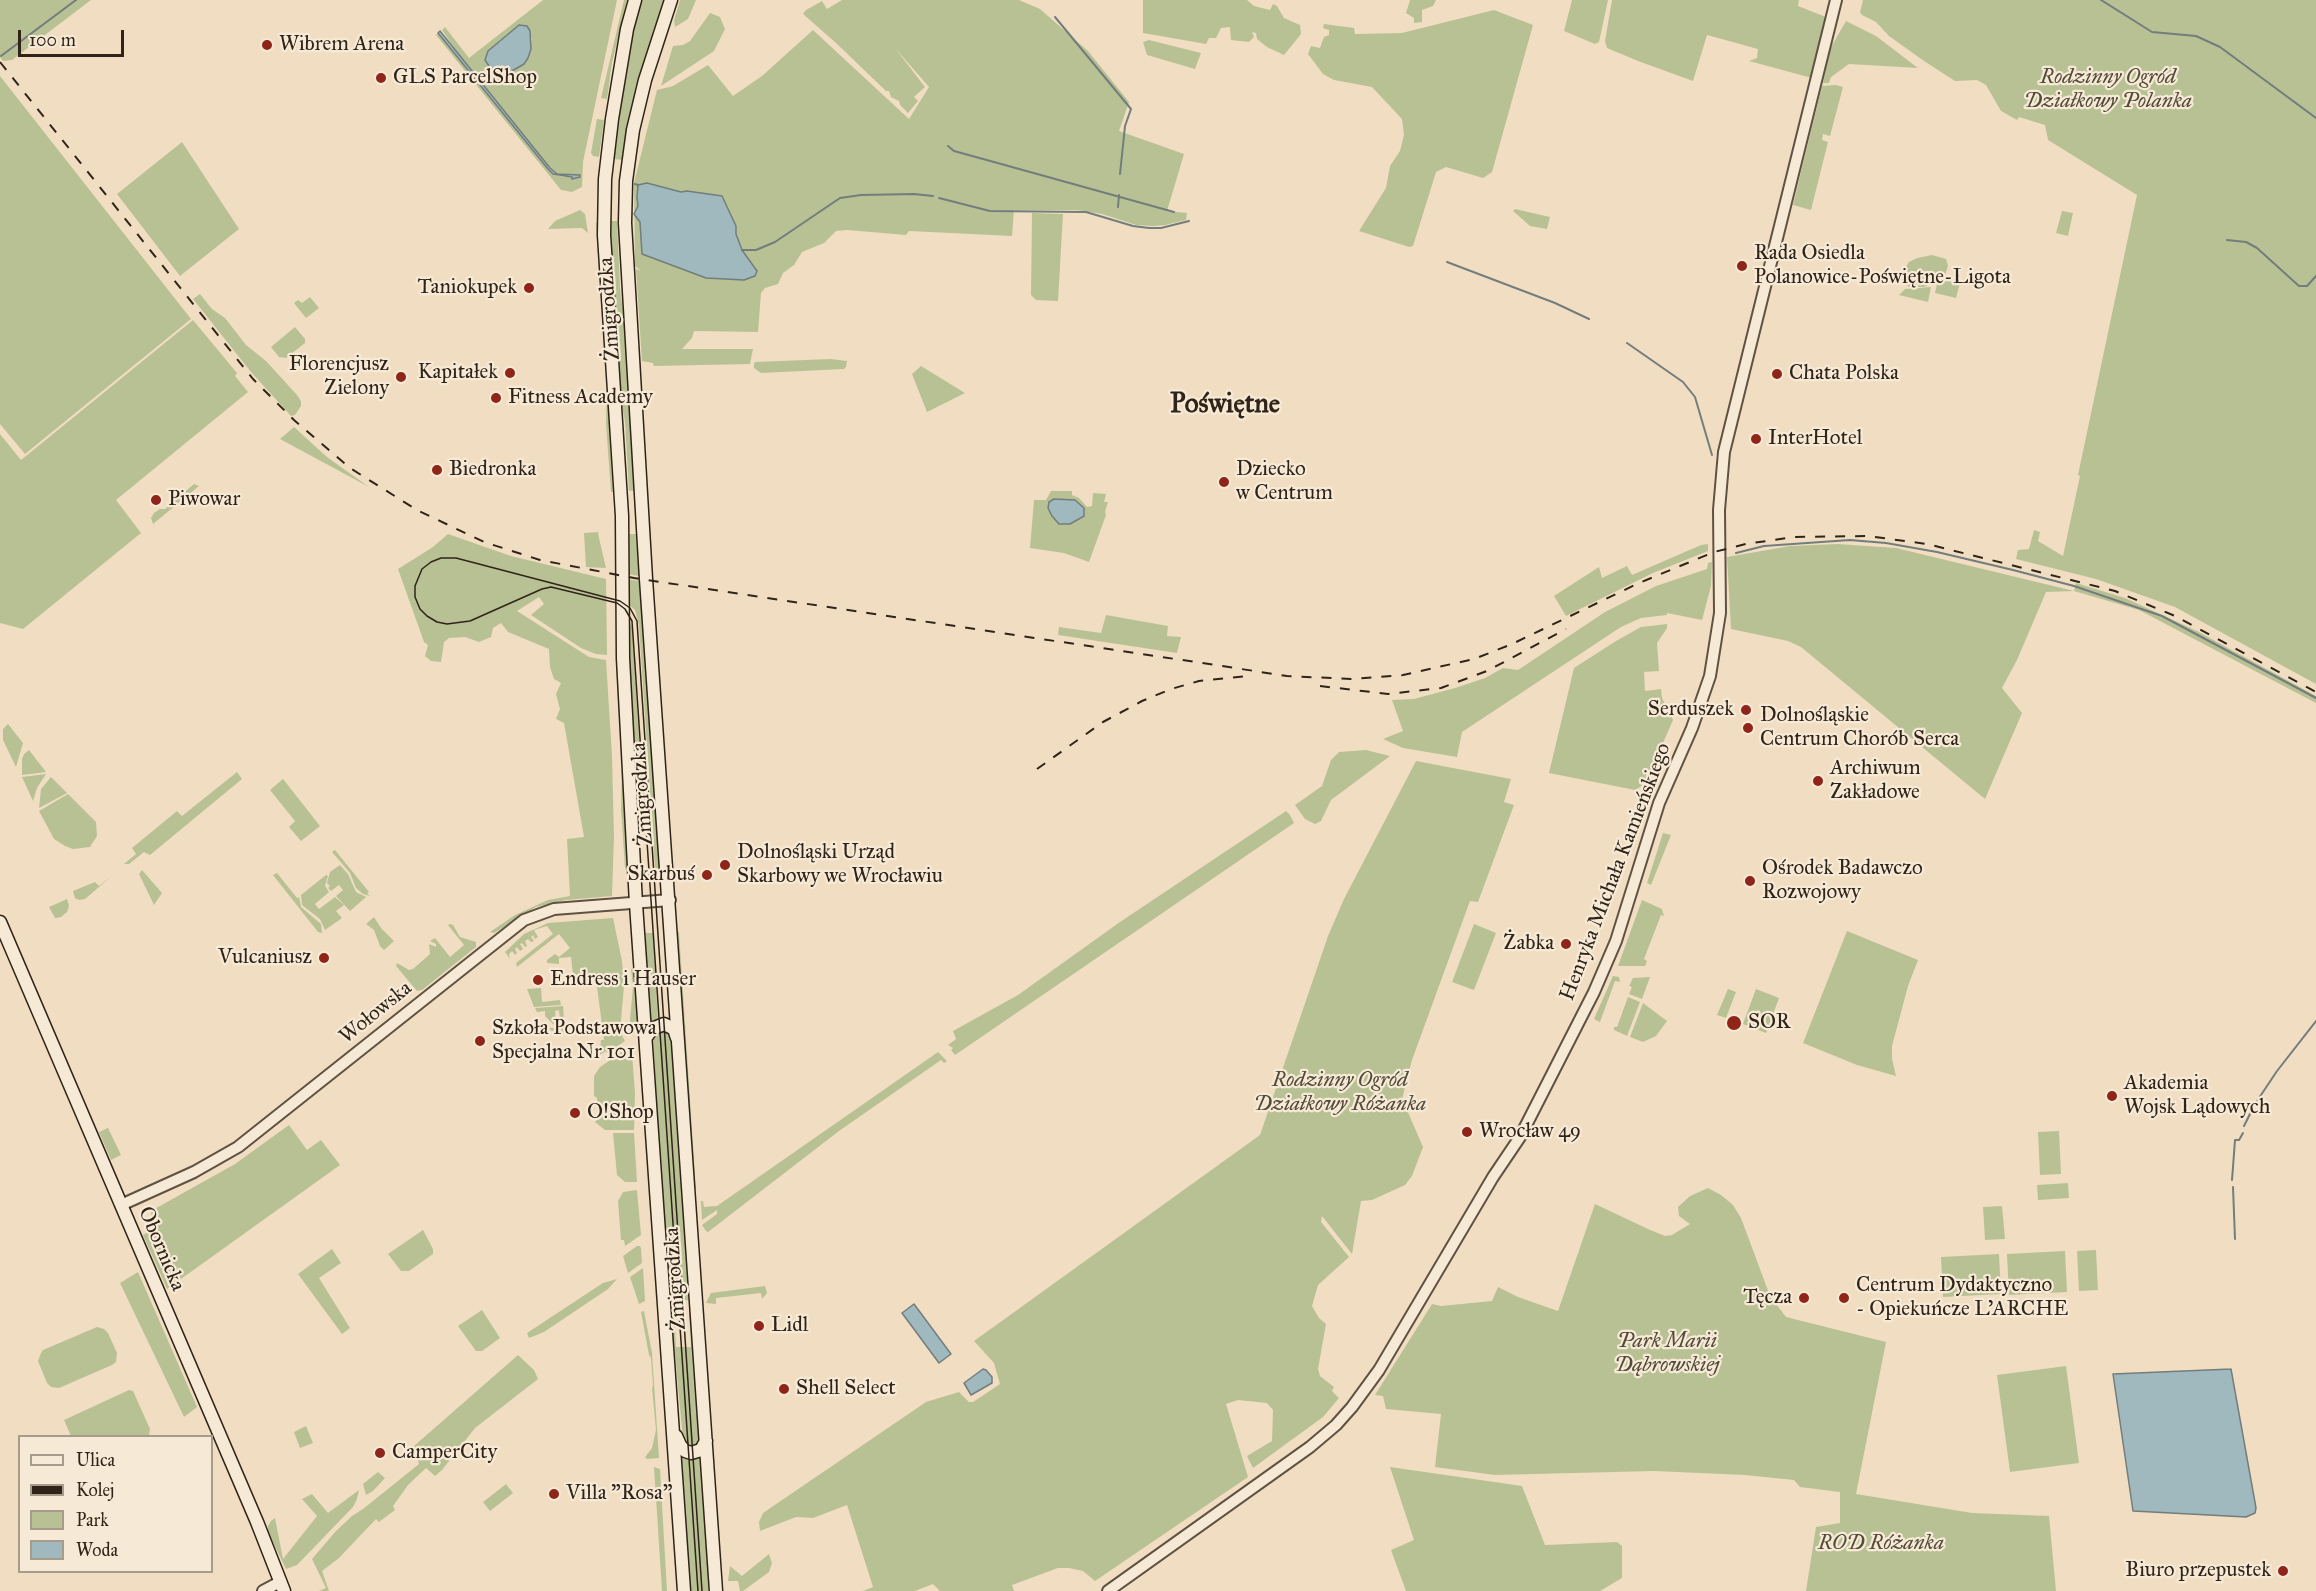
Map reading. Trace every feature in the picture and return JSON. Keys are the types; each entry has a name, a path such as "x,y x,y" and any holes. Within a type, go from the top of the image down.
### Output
{"main road":[{"name":"Żmigrodzka","path":"635,0 617,80 607,159 604,215 622,516 622,658 636,904 675,1432 684,1591"},
{"name":"Żmigrodzka","path":"671,0 637,112 628,166 625,214 646,579 716,1591"},
{"name":"Obornicka","path":"0,922 253,1512 282,1586"},
{"path":"647,1036 652,1029 664,1024 674,1029 678,1042"},
{"path":"675,1432 680,1445 685,1451 691,1453 701,1450 706,1441"}],"street":[{"name":"Henryka Michała Kamieńskiego","path":"1108,1591 1310,1447 1336,1425 1352,1407 1384,1361 1520,1137 1594,992 1616,941 1659,803 1692,728 1710,676 1720,614 1719,510 1724,452 1812,105 1836,0"},
{"name":"Wołowska","path":"121,1205 194,1172 238,1147 524,920 554,909 670,900"},
{"path":"263,1591 282,1586"}],"green space":[{"path":"0,0 91,0 12,60 3,61 0,57"},
{"path":"543,0 617,0 583,162 582,187 572,192 561,190 436,35 438,33 548,169 559,176 580,175 557,174 550,168 464,62 442,30 445,27 469,58","holes":["532,38 528,58 512,71 498,72"]},
{"path":"624,0 627,0 612,63 607,99 601,98"},
{"path":"640,0 667,0 624,160 612,159 625,62"},
{"path":"680,0 696,0 688,19 675,27 674,20"},
{"path":"842,0 1019,0 1040,9 1088,51 1129,102 1119,131 1184,154 1167,211 1187,213 1186,220 1153,226 1136,225 1102,214 1077,210 1014,210 1012,236 909,231 906,235 836,231 824,243 802,252 794,265 783,273 778,284 765,288 761,293 758,332 694,331 692,338 682,349 753,349 750,364 654,366 653,363 642,361 636,269 641,271 635,266 634,183 657,90 673,86 708,65 733,96 762,76 813,30 909,119 929,87 895,48 925,87 914,97 918,101 908,113 899,101 891,97 889,91 886,91 803,14 822,1 827,9"},
{"path":"1143,0 1247,0 1254,6 1270,10 1273,4 1277,6 1284,18 1300,25 1301,34 1284,55 1267,47 1257,39 1256,33 1252,32 1254,37 1249,42 1231,40 1230,27 1221,28 1216,38 1209,38 1206,44 1143,33"},
{"path":"1410,0 1436,0 1433,6 1422,10 1422,22 1414,23 1414,18 1406,13"},
{"path":"1572,0 1608,0 1599,42 1595,44 1564,31"},
{"path":"1612,0 1799,0 1798,6 1826,17 1812,78 1749,61 1757,58 1758,49 1707,35 1693,81 1607,48 1605,41"},
{"name":"Rodzinny Ogród Działkowy Polanka","path":"1863,0 2316,0 2316,684 2175,607 2096,579 2016,559 2018,550 2029,549 2034,530 2040,532 2038,541 2063,556 2137,195 2048,140 2045,125 2019,117 2017,120 2001,111 1986,85 1977,80 1955,81 1924,61 1889,36 1876,22 1862,15 1860,12"},
{"path":"1494,10 1533,25 1492,172 1483,178 1446,167 1436,172 1413,246 1409,247 1359,231 1386,188 1390,166 1400,151 1404,135 1402,119 1372,87 1334,80 1323,74 1308,54 1311,46 1320,48 1324,37 1329,35 1329,30 1323,28 1324,24 1354,28 1355,34 1402,33"},
{"path":"710,13 720,17 725,29 714,51 661,86 673,46 683,45 690,41"},
{"path":"1846,21 1876,36 1918,68 1849,64 1831,77 1829,83 1823,83 1830,49"},
{"path":"1149,40 1201,53 1195,69 1147,55 1143,42"},
{"path":"0,76 191,319 25,454 0,424"},
{"path":"1822,86 1843,87 1830,136 1823,134 1822,140 1828,142 1811,210 1793,205"},
{"path":"597,119 604,120 599,157 591,153"},
{"path":"182,142 239,229 180,276 117,194"},
{"path":"1515,209 1550,217 1547,229 1530,226 1513,211"},
{"path":"580,210 585,214 588,233 582,228 548,229 555,221"},
{"path":"2062,211 2073,213 2068,236 2056,233"},
{"path":"1032,213 1063,214 1058,301 1036,300 1031,295"},
{"path":"609,221 617,221 620,288 627,340 637,490 629,491 625,422 619,389"},
{"path":"599,222 610,390 609,422 613,492 611,492 606,424 607,385 596,223"},
{"path":"1932,255 1946,259 1948,266 1945,275 1924,287 1905,285 1901,279 1902,273 1909,262"},
{"path":"1942,280 1960,283 1956,298 1935,293 1937,284"},
{"path":"1931,287 1928,302 1899,295 1905,289"},
{"path":"200,294 212,309 225,318 246,345 266,361 297,395 301,406 295,415 291,416 251,372 193,299"},
{"path":"310,297 319,308 306,318 294,303 298,300 302,303"},
{"path":"193,320 237,373 235,376 248,392 116,500 141,533 23,629 0,623 0,434 21,460"},
{"path":"295,327 305,339 305,343 286,358 279,357 271,347"},
{"path":"831,359 847,361 846,367 844,369 761,373 754,368 755,362"},
{"path":"921,366 965,393 927,412 912,374"},
{"path":"294,427 327,457 369,487 280,439"},
{"path":"194,484 199,486 153,524 151,518 154,513 165,509"},
{"path":"1051,491 1072,491 1072,495 1079,498 1087,507 1092,506 1093,493 1106,494 1104,502 1108,502 1106,515 1089,562 1064,553 1030,548 1034,500 1046,500"},
{"path":"598,532 606,568 586,567 584,533"},
{"path":"448,534 511,556 606,579 607,655 596,654 581,648 531,615 544,604 539,597 517,611 589,657 606,660 612,756 614,838 612,896 566,900 536,907 494,933 490,932 515,915 548,900 570,896 567,839 584,837 564,723 556,719 560,709 556,694 561,683 554,679 550,667 549,649 508,632 501,623 493,628 491,637 479,642 465,637 449,638 444,642 441,662 431,661 425,656 428,645 424,642 398,569 433,547"},
{"path":"627,534 636,534 639,576 627,574"},
{"path":"1708,544 1708,551 1653,573 1566,616 1554,596 1599,567 1602,578 1627,566 1632,575"},
{"path":"1838,544 1896,548 2074,591 2046,592 2017,660 2002,688 2022,713 1985,799 1801,647 1788,641 1731,629 1727,557 1790,546"},
{"path":"1712,562 1711,586 1702,620 1667,613 1667,615 1641,618 1621,627 1462,732 1457,757 1403,748 1383,739 1403,731 1392,700 1414,699 1455,688 1485,678 1503,668 1518,670 1605,612 1656,586 1707,569 1708,563"},
{"path":"627,579 640,581 648,652 663,868 655,868 639,625 635,610 627,603"},
{"path":"2076,583 2125,598 2197,631 2316,696 2316,703 2139,610 2074,591"},
{"path":"627,614 632,628 645,833 642,833 633,752"},
{"path":"1106,615 1168,626 1167,636 1181,637 1177,653 1058,635 1059,627 1101,633"},
{"path":"1667,624 1667,628 1657,643 1659,671 1644,672 1645,691 1661,689 1662,698 1673,720 1645,784 1635,790 1549,773 1574,668 1641,627"},
{"path":"616,661 618,663 624,760 628,870 625,868 621,809 622,768"},
{"path":"8,724 23,743 16,767 3,740 3,729"},
{"path":"29,750 46,772 22,775 22,759"},
{"path":"1366,750 1390,756 1331,800 1321,821 1315,824 1305,819 1295,805 1322,786 1331,760 1339,752"},
{"name":"Rodzinny Ogród Działkowy Różanka","path":"1416,761 1511,779 1504,802 1514,805 1478,902 1470,901 1412,1060 1400,1107 1407,1110 1423,1147 1412,1176 1405,1185 1372,1200 1361,1201 1352,1254 1322,1216 1321,1222 1349,1257 1318,1285 1312,1306 1319,1318 1326,1324 1318,1369 1320,1376 1334,1387 1332,1391 1339,1398 1323,1417 1253,1468 1247,1456 1272,1441 1273,1410 1267,1403 1238,1400 1226,1404 1248,1477 1095,1581 1083,1571 1058,1568 1012,1585 1014,1591 940,1591 933,1584 915,1591 863,1591 873,1587 847,1505 813,1518 796,1517 760,1531 759,1522 763,1513 926,1402 959,1392 969,1402 973,1402 1000,1384 994,1363 974,1341 1260,1135 1328,936 1344,899"},
{"path":"237,772 242,779 150,855 144,852 129,864 124,864 136,854 132,848 177,811 182,816"},
{"path":"46,774 37,788 33,801 22,777"},
{"path":"51,777 67,793 39,808 41,789"},
{"path":"283,779 320,826 301,841 289,827 295,821 270,790"},
{"path":"68,794 96,822 97,836 90,847 73,849 54,839 39,811"},
{"path":"1286,811 1294,823 955,1055 951,1050 953,1048 948,1045 956,1039 953,1031 1018,995 1120,922"},
{"path":"1663,833 1671,835 1651,885 1647,883"},
{"path":"335,850 370,896 356,888 350,873 332,852"},
{"path":"340,865 348,874 356,892 366,897 350,911 336,896 343,890 339,885 331,891 328,888 330,872"},
{"path":"142,870 162,893 154,905 139,874"},
{"path":"277,873 297,898 299,897 301,907 321,924 322,933 318,932 273,875"},
{"path":"113,875 85,899 75,898 73,891 95,882 99,886"},
{"path":"326,875 328,876 325,886 329,892 315,904 319,909 335,897 344,905 336,911 342,918 325,930 320,919 302,905 301,895"},
{"path":"67,899 69,906 67,912 55,918 49,907"},
{"path":"1642,900 1662,909 1664,916 1661,915 1644,959 1647,961 1645,966 1618,966"},
{"path":"374,917 394,941 384,950 374,930 366,924"},
{"path":"613,918 622,961 624,986 620,1032 625,1041 595,1058 595,1051 600,1050 601,1040 604,1040 597,987 600,987 599,976 575,978 571,957 559,958 559,964 547,963 547,960 555,954 559,957 570,948 559,934 517,967 516,963 553,934 547,926 534,930 538,937 535,939 533,935 531,937 534,941 531,942 528,939 525,941 527,946 525,947 522,943 520,944 523,949 520,951 517,947 515,955 512,951 509,954 510,959 505,952 524,934 548,923"},
{"path":"450,924 460,937 476,942 476,947 422,990 417,991 396,966 397,963 409,970 413,969 430,954 429,944 436,947 436,944 430,941 435,938 450,957 464,945 448,925"},
{"path":"1474,924 1496,933 1474,990 1452,982"},
{"path":"676,931 679,932 696,1190 693,1184"},
{"path":"1847,931 1918,960 1908,986 1892,1046 1896,1076 1857,1065 1803,1043"},
{"path":"645,933 653,933 658,1022 651,1025"},
{"path":"635,968 638,1025 632,1036 629,1030 633,987 631,969"},
{"path":"1613,976 1619,977 1620,982 1615,981 1600,1022 1594,1019"},
{"path":"1650,977 1642,999 1629,994 1632,987 1629,986 1633,978"},
{"path":"541,988 542,1002 560,1000 561,1005 534,1007 527,989"},
{"path":"1728,989 1736,992 1726,1018 1717,1015"},
{"path":"1756,989 1779,998 1766,1033 1743,1024"},
{"path":"1628,997 1640,1002 1627,1036 1614,1030 1614,1027 1617,1027"},
{"path":"1643,1003 1667,1021 1656,1036 1643,1042 1630,1037"},
{"path":"563,1006 565,1034 561,1030 559,1010 555,1011 557,1029 552,1031 549,1028 554,1028 554,1025 545,1016 545,1011 537,1012 535,1008"},
{"path":"660,1029 672,1033 692,1300 669,1301 653,1038"},
{"path":"629,1047 632,1054 635,1093 634,1130 605,1130 595,1122 598,1118 597,1098 594,1096 594,1076 600,1067"},
{"path":"938,1052 947,1061 944,1063 941,1060 839,1131 708,1232 706,1231 702,1225 717,1214 717,1210 702,1220 701,1201 704,1207 717,1206"},
{"path":"289,1125 307,1150 321,1140 340,1165 167,1289 143,1235 153,1229 151,1211 235,1164"},
{"path":"108,1128 121,1155 111,1160 99,1132"},
{"path":"2059,1131 2061,1174 2040,1175 2038,1132"},
{"path":"613,1133 634,1133 637,1182 625,1182 617,1175"},
{"path":"2068,1183 2069,1198 2038,1200 2037,1185"},
{"name":"Park Marii Dąbrowskiej","path":"1708,1188 1733,1205 1741,1218 1770,1296 1786,1317 1886,1342 1856,1494 1972,1513 2049,1516 2056,1591 1806,1591 1816,1527 1840,1523 1840,1492 1800,1487 1794,1480 1745,1475 1654,1471 1495,1475 1435,1467 1441,1414 1386,1409 1383,1396 1375,1395 1432,1304 1441,1306 1492,1301 1498,1287 1518,1297 1558,1311 1595,1204 1665,1236 1672,1235 1690,1224 1679,1216 1678,1207 1690,1196"},
{"path":"637,1190 641,1235 625,1246 624,1240 621,1240 618,1201 623,1192"},
{"path":"2002,1206 2005,1239 1985,1240 1983,1207"},
{"path":"423,1230 433,1249 433,1254 409,1271 401,1271 388,1254"},
{"path":"637,1246 641,1248 642,1263 628,1273 623,1256"},
{"path":"332,1249 341,1263 319,1278 350,1328 342,1334 298,1274"},
{"path":"2096,1250 2098,1290 2079,1291 2077,1251"},
{"path":"2065,1251 2067,1292 2009,1295 2007,1254"},
{"path":"1999,1254 2001,1294 1943,1297 1941,1257"},
{"path":"643,1268 645,1301 639,1304 630,1277"},
{"path":"138,1272 197,1407 184,1417 120,1283"},
{"path":"617,1279 608,1289 544,1332 529,1338 527,1333 603,1283"},
{"path":"765,1286 767,1293 762,1299 761,1293 716,1298 716,1304 706,1303 711,1293"},
{"path":"482,1310 500,1338 482,1351 476,1351 458,1326"},
{"path":"689,1310 693,1310 700,1444 696,1448 688,1447 683,1440 671,1311 674,1311 676,1347 691,1347"},
{"path":"644,1311 652,1353 659,1458 647,1459 645,1457 652,1448 656,1430 651,1358 641,1312"},
{"path":"97,1327 108,1333 117,1353 116,1362 59,1388 51,1387 38,1361 43,1350"},
{"path":"518,1355 534,1370 538,1379 475,1428 435,1476 426,1468 408,1485 393,1506 395,1510 379,1522 376,1519 339,1558 322,1571 329,1591 319,1591 326,1588 312,1559 352,1516 419,1464 414,1446"},
{"path":"2066,1366 2079,1463 2010,1472 1997,1375"},
{"path":"129,1390 133,1391 150,1429 149,1435 71,1435 64,1420"},
{"path":"306,1426 313,1443 300,1448 294,1432"},
{"path":"680,1453 701,1455 711,1591 690,1591"},
{"path":"654,1467 660,1469 667,1591 662,1591"},
{"path":"1390,1467 1522,1486 1545,1545 1617,1542 1622,1546 1622,1578 1600,1591 1406,1591 1391,1550 1414,1540"},
{"path":"378,1472 385,1478 366,1495 363,1484"},
{"path":"506,1484 513,1493 490,1511 483,1502"},
{"path":"359,1490 353,1507 297,1565 286,1569 268,1532 271,1521 275,1518 283,1559 317,1516 302,1499 312,1494 328,1513"},
{"path":"769,1554 772,1563 769,1572 743,1591 740,1591 738,1581 728,1581 730,1566 742,1576"}],"water":[{"path":"519,25 527,26 530,31 531,49 528,58 524,64 512,71 498,72 491,69 485,60 488,51"},
{"path":"440,31 550,168 557,174 580,175 580,177 572,179 572,177 553,174 548,169 438,33"},
{"path":"647,183 681,192 722,196 736,226 736,234 742,250 757,271 755,276 744,280 706,278 642,254 640,222 634,214 638,206 638,185"},
{"path":"1054,499 1075,500 1084,508 1084,516 1070,524 1059,524 1048,508 1049,502"},
{"path":"914,1304 951,1354 939,1363 902,1313"},
{"path":"983,1369 992,1377 992,1383 971,1395 964,1383"},
{"path":"2231,1369 2256,1508 2255,1513 2246,1517 2133,1511 2113,1374"}],"waterway":[{"path":"1,56 76,0"},
{"path":"2101,0 2152,32 2196,36 2220,47 2316,118"},
{"path":"1055,17 1131,109 1125,126 1120,174"},
{"path":"948,146 954,151 1174,212"},
{"path":"742,250 756,250 775,242 840,198 861,195 933,196"},
{"path":"1118,207 1119,195"},
{"path":"939,198 990,211 1086,212 1133,226 1149,228 1161,228 1189,221"},
{"path":"2227,240 2246,242 2257,248 2299,286 2307,286 2316,276"},
{"path":"1447,262 1555,303 1589,319"},
{"path":"1627,343 1683,382 1695,397 1712,455"},
{"path":"1736,553 1764,546 1850,540 1886,543 1937,552 2013,570 2074,586 2162,616 2316,698"},
{"path":"2244,1126 2255,1104 2277,1071 2316,1021"},
{"path":"2232,1180 2235,1140 2239,1140 2243,1133"},
{"path":"2233,1187 2235,1239"}],"tram line":[{"path":"698,1591 632,621 625,609 617,603 551,587 470,621 447,624 437,622 420,609 415,597 415,586 422,569 441,558 456,558 620,601 630,608 637,621 702,1591"}],"railway":[{"path":"0,62 253,379 294,420 350,468 417,510 484,542 540,560 634,578 1287,676 1351,679 1403,675 1474,659 1512,644 1639,583 1714,552 1746,544 1794,537 1868,536 1927,544 2115,591 2175,616 2316,692"},
{"path":"1320,686 1388,694 1441,688 1487,671 1566,629"},
{"path":"1037,769 1103,722 1142,701 1199,681 1249,676"}],"place":[{"name":"Wibrem Arena","path":"267,45"},
{"name":"GLS ParcelShop","path":"381,78"},
{"name":"Rada Osiedla Polanowice-Poświętne-Ligota","path":"1742,266"},
{"name":"Taniokupek","path":"529,288"},
{"name":"Kapitałek","path":"510,373"},
{"name":"Chata Polska","path":"1777,374"},
{"name":"Florencjusz Zielony","path":"401,377"},
{"name":"Fitness Academy","path":"496,398"},
{"name":"InterHotel","path":"1756,439"},
{"name":"Biedronka","path":"437,470"},
{"name":"Dziecko w Centrum","path":"1224,482"},
{"name":"Piwowar","path":"156,500"},
{"name":"Serduszek","path":"1746,710"},
{"name":"Dolnośląskie Centrum Chorób Serca","path":"1748,728"},
{"name":"Archiwum Zakładowe","path":"1818,781"},
{"name":"Dolnośląski Urząd Skarbowy we Wrocławiu","path":"725,865"},
{"name":"Skarbuś","path":"707,875"},
{"name":"Ośrodek Badawczo Rozwojowy","path":"1750,881"},
{"name":"Żabka","path":"1566,944"},
{"name":"Vulcaniusz","path":"324,958"},
{"name":"Endress i Hauser","path":"538,980"},
{"name":"SOR","path":"1734,1023"},
{"name":"Szkoła Podstawowa Specjalna Nr 101","path":"480,1041"},
{"name":"Akademia Wojsk Lądowych","path":"2112,1096"},
{"name":"O!Shop","path":"575,1113"},
{"name":"Wrocław 49","path":"1467,1132"},
{"name":"Tęcza","path":"1804,1298"},
{"name":"Centrum Dydaktyczno - Opiekuńcze L'ARCHE","path":"1844,1298"},
{"name":"Lidl","path":"759,1326"},
{"name":"Shell Select","path":"784,1389"},
{"name":"CamperCity","path":"380,1453"},
{"name":"Villa \"Rosa\"","path":"554,1494"},
{"name":"Biuro przepustek","path":"2283,1571"}],"district":[{"name":"Poświętne","path":"1225,405"}],"park label":[{"name":"ROD Różanka","path":"1881,1544"}]}
